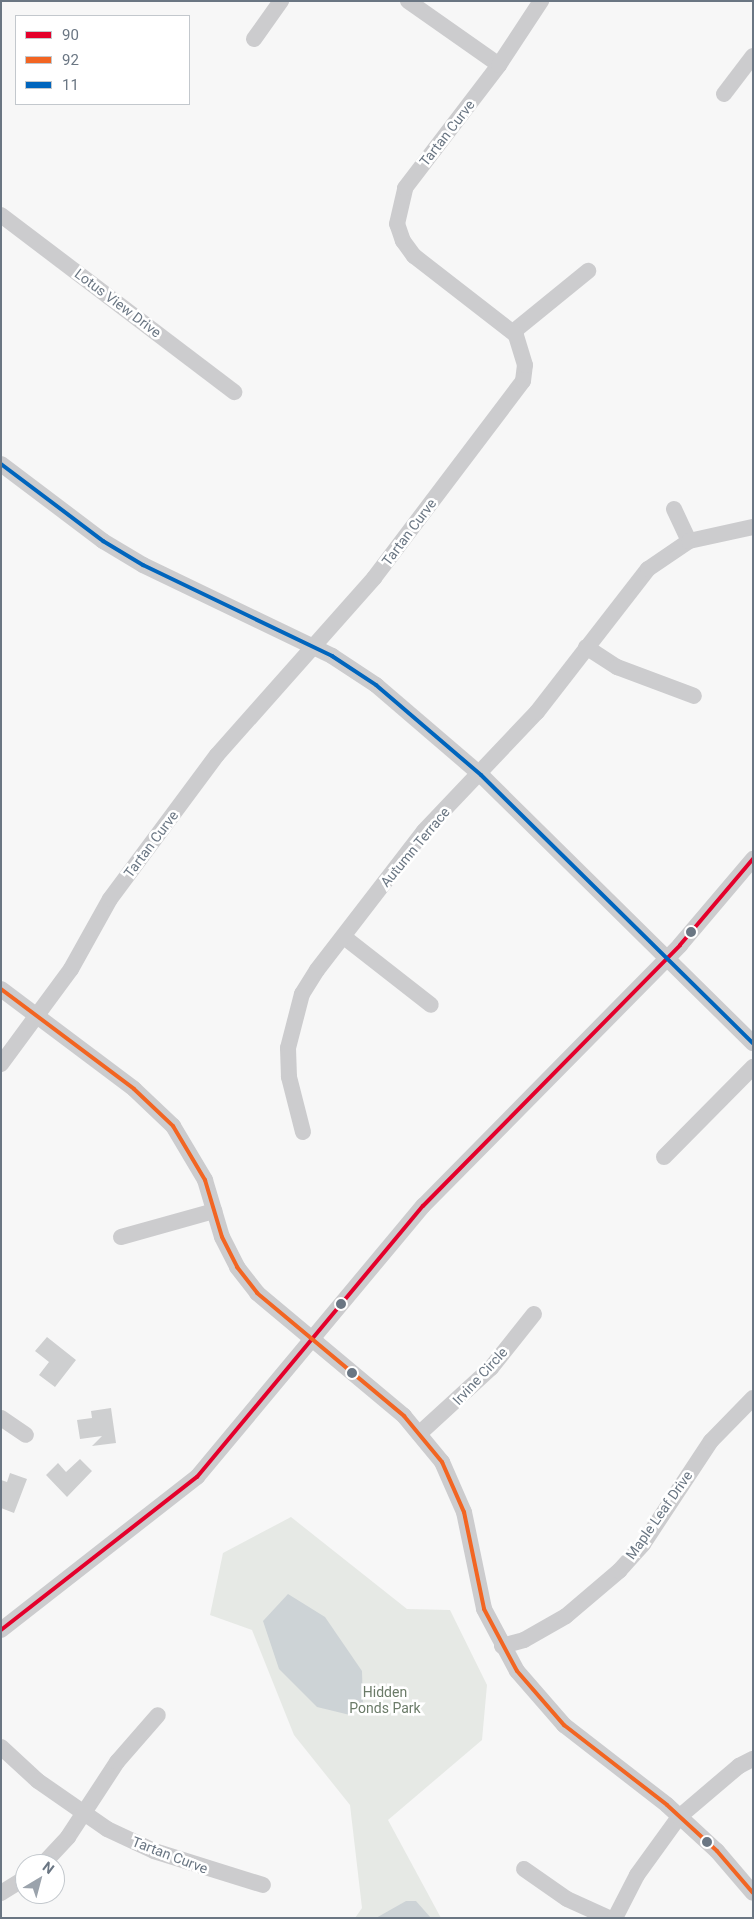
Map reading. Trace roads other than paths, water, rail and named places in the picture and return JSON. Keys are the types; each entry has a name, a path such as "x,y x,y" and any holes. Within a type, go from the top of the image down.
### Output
{"street":[{"path":"254,39 280,1"},
{"path":"408,1 499,65"},
{"name":"Tartan Curve","path":"1,1064 71,970 110,899 216,755 374,578 516,395 525,365 523,349 513,332 414,256 403,241 397,224 405,188 499,65 541,1"},
{"path":"724,94 753,56"},
{"name":"Lotus View Drive","path":"1,215 234,392"},
{"path":"513,332 588,271"},
{"path":"1,464 103,541 143,565 332,656 376,685 481,775 753,1043"},
{"path":"674,509 689,541"},
{"name":"Autumn Terrace","path":"303,1132 289,1077 293,1021 302,994 344,936 424,831 481,775 537,712 648,569 689,541 753,528"},
{"path":"586,647 617,667 694,696"},
{"path":"1,1630 196,1477 423,1206 667,958 753,859"},
{"path":"344,936 431,1005"},
{"path":"1,989 134,1089 173,1126 194,1159 222,1238 247,1280 311,1340 420,1433 442,1462 464,1512 484,1609 502,1646 539,1698 564,1725 679,1817 717,1851 753,1894"},
{"path":"664,1157 753,1066"},
{"path":"121,1237 214,1211"},
{"name":"Irvine Circle","path":"420,1433 491,1368 534,1314"},
{"name":"Maple Leaf Drive","path":"502,1646 524,1640 566,1616 619,1571 643,1544 711,1441 753,1398"},
{"path":"1,1418 26,1435"},
{"path":"51,1854 117,1762 158,1715"},
{"name":"Tartan Curve","path":"1,1747 38,1781 82,1813 154,1851 263,1885"},
{"path":"615,1918 637,1875 679,1817 732,1771 753,1759"},
{"path":"524,1870 567,1899 609,1918"},
{"path":"1,1893 15,1884"}],"park label":[{"name":"Hidden Ponds Park","path":"385,1700"}]}
